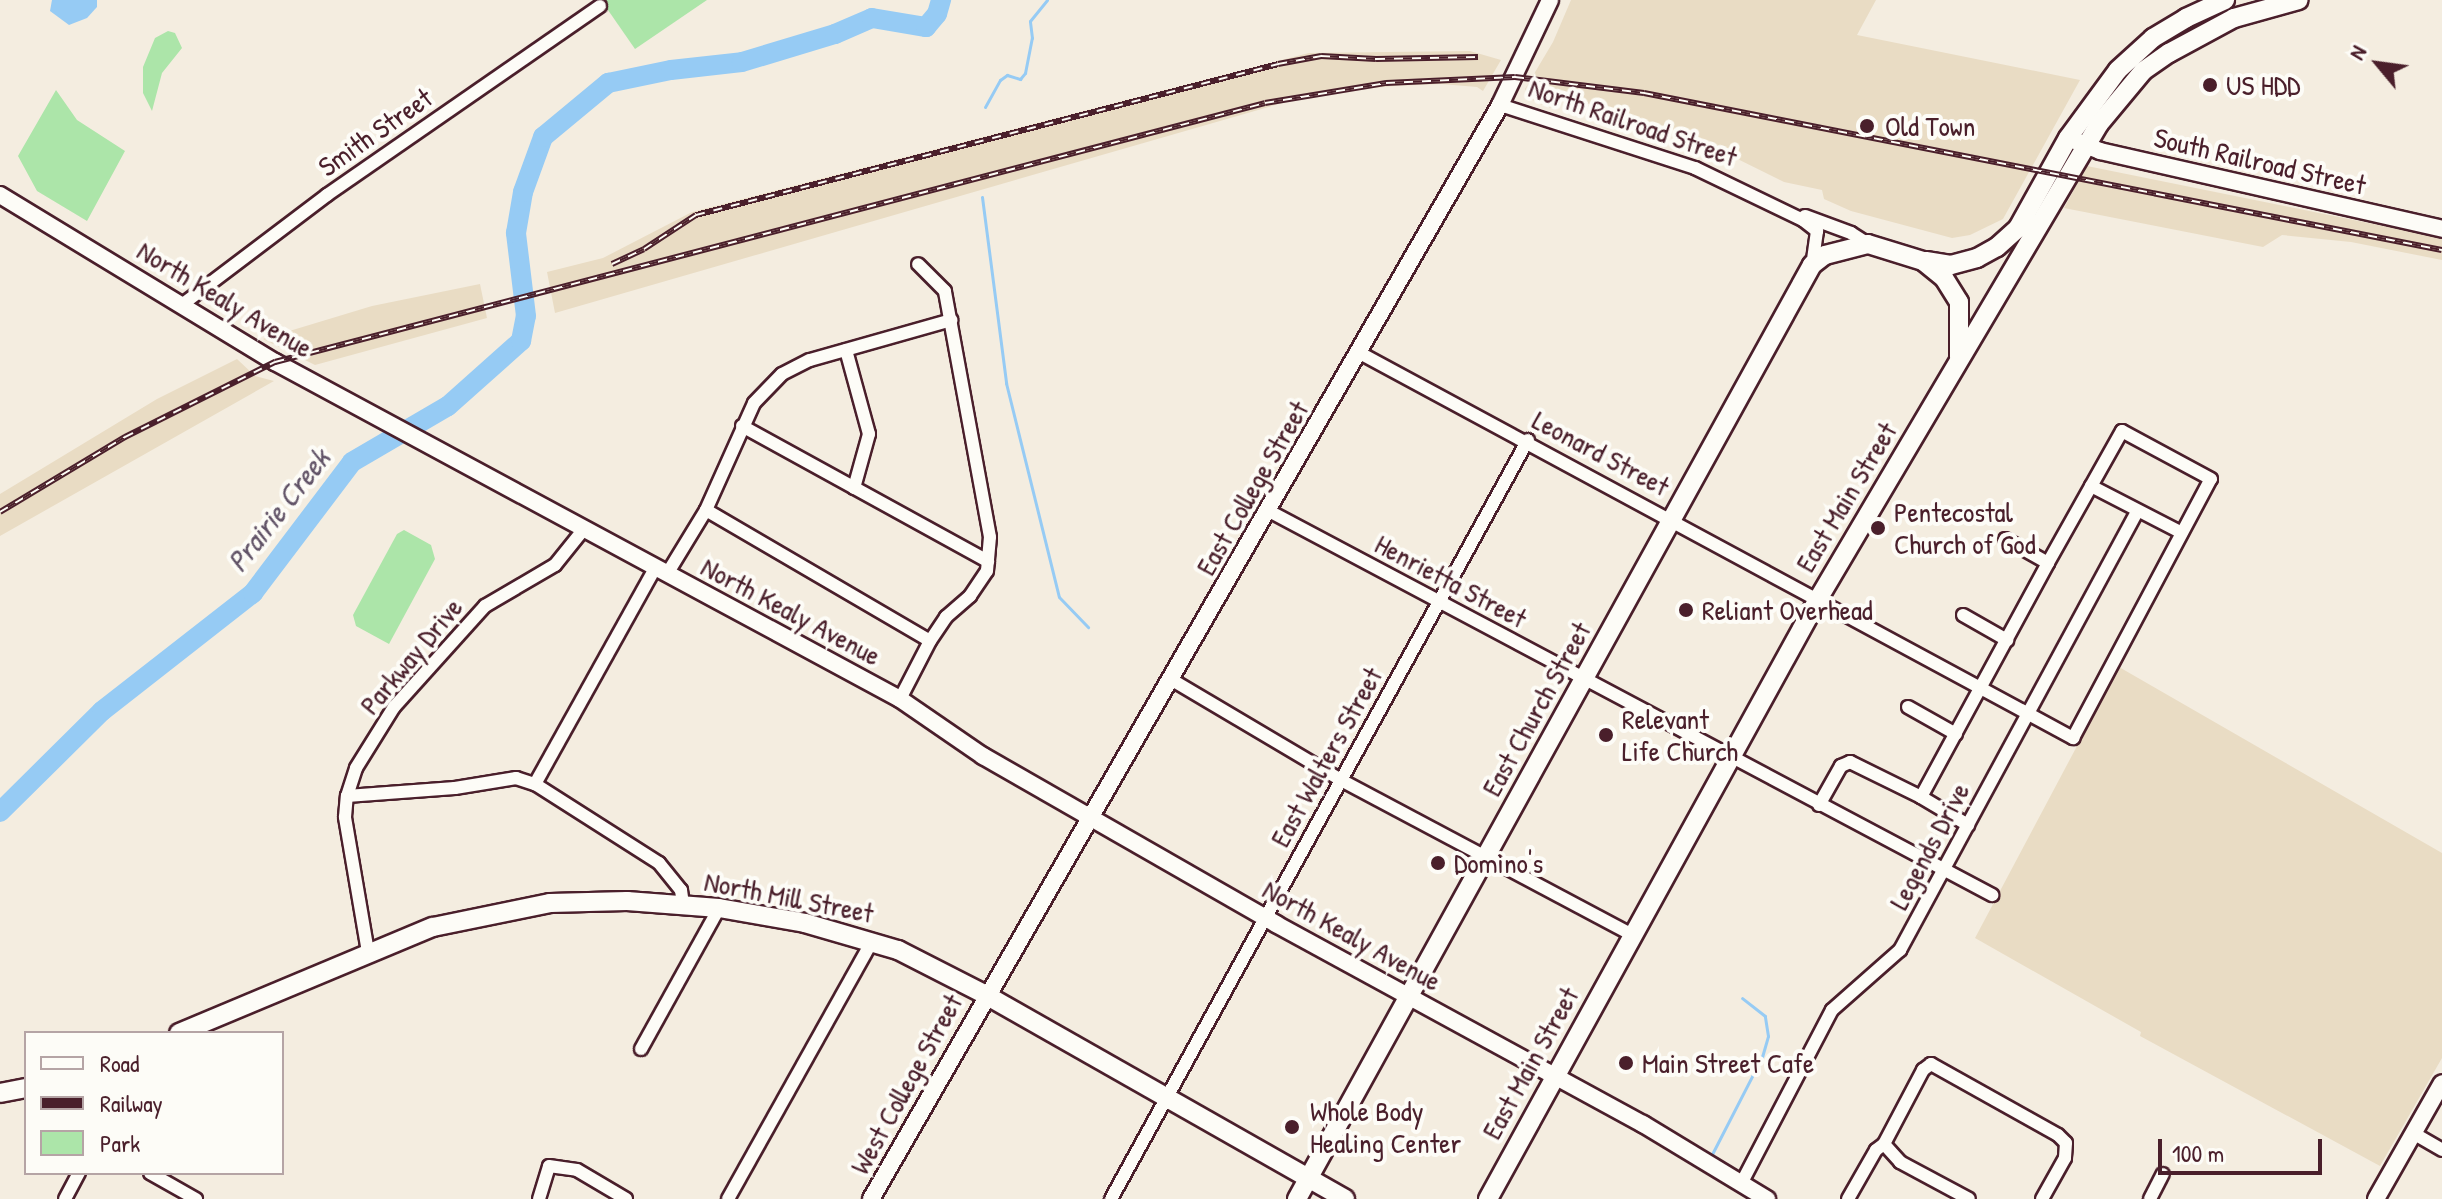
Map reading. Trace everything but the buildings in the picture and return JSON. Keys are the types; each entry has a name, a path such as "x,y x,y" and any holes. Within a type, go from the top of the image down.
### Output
{"main road":[{"path":"1923,261 1951,265 1977,258 1997,247 2018,228 2068,138 2118,70 2153,38 2225,0"},
{"name":"East Main Street","path":"1488,1199 1817,601 2086,146 2123,93 2143,71 2169,53 2234,18 2299,0"},
{"path":"1812,265 1825,255 1868,244"},
{"name":"North Railroad Street","path":"1868,244 1923,261 1944,278 1959,302 1962,326 1958,364"},
{"name":"East Church Street","path":"1297,1199 1812,265"},
{"name":"North Mill Street","path":"184,1031 433,927 550,903 683,904 719,908 805,923 898,950 986,995 1345,1199"},
{"path":"0,1093 24,1088"}],"street":[{"name":"East College Street","path":"986,995 1172,680 1500,105 1550,0"},
{"name":"Smith Street","path":"183,304 327,195 600,6"},
{"name":"North Railroad Street","path":"1500,105 1695,168 1790,213 1851,233 1868,244"},
{"name":"South Railroad Street","path":"2068,138 2086,146 2442,229"},
{"name":"North Kealy Avenue","path":"0,195 369,414 900,699 983,756 1266,917 1556,1076 1767,1199"},
{"name":"North Railroad Street","path":"1790,213 1817,231 1812,265"},
{"path":"900,699 946,617 970,596 987,571 990,537 945,291 918,264"},
{"path":"535,784 661,571 706,510 754,403 782,374 810,360 951,320"},
{"path":"846,350 869,434 854,488"},
{"name":"Leonard Street","path":"1358,352 1528,440 1817,601 2073,738 2182,533"},
{"path":"742,426 988,561"},
{"path":"1921,797 2048,563 2091,486 2122,431 2211,479 2182,533 2091,486"},
{"name":"East Walters Street","path":"1111,1199 1528,440"},
{"path":"706,510 930,641"},
{"name":"Henrietta Street","path":"1269,511 1992,895"},
{"name":"Legends Drive","path":"1741,1184 1832,1010 1900,950 2137,511"},
{"name":"Parkway Drive","path":"368,952 345,817 347,796 356,768 394,707 485,606 555,565 583,530"},
{"path":"2005,539 2048,563"},
{"path":"1963,615 2007,640"},
{"path":"1172,680 1341,780 1632,935"},
{"path":"1908,707 1956,734"},
{"path":"1819,805 1841,766 1850,762 1921,797 1968,825"},
{"path":"347,796 455,788 516,778 535,784 659,863 681,890 683,904"},
{"path":"641,1049 719,908"},
{"path":"728,1199 872,941"},
{"name":"West College Street","path":"871,1199 986,995"},
{"path":"1848,1199 1876,1150 1884,1144 1923,1070 1931,1064 2058,1135 2066,1143 2065,1158 2042,1199"},
{"path":"2376,1199 2442,1083"},
{"path":"2413,1133 2442,1150"},
{"path":"1884,1144 1900,1162 1944,1193 1969,1199"},
{"path":"539,1199 549,1166 577,1170 626,1199"},
{"path":"2150,1199 2163,1174"},
{"path":"65,1199 78,1175"},
{"path":"154,1175 196,1199"}],"shaded area":[{"path":"1571,0 1876,0 1857,35 2080,80 2003,219 1970,235 1952,238 1851,211 1824,199 1822,190 1784,182 1685,133 1595,107 1569,95 1558,93 1554,109 1537,103 1528,97 1525,89 1553,42"},
{"path":"1470,51 1501,60 1483,91 1477,87 1441,84 1394,86 1333,92 1282,103 555,313 547,272 603,258 692,212 1309,53"},
{"path":"2087,166 2442,238 2442,260 2351,242 2282,235 2263,247 2064,208"},
{"path":"480,284 487,318 315,365 263,339 372,306"},
{"path":"237,359 255,376 274,381 0,536 0,494 157,399"},
{"path":"2119,667 2442,853 2442,1058 2380,1166 2140,1036 2141,1032 1975,938"}],"green space":[{"path":"601,0 707,0 635,49"},
{"path":"168,31 175,33 182,48 162,73 152,111 143,93 143,67 155,38"},
{"path":"56,90 77,120 125,151 87,221 37,191 18,156"},
{"path":"404,530 431,545 435,559 389,644 356,626 353,615 397,534"}],"water":[{"path":"52,0 97,0 97,7 87,18 69,25 50,11"}],"waterway":[{"name":"Prairie Creek","path":"0,812 102,711 253,593 352,462 448,406 521,341 526,316 516,233 523,192 543,137 608,83 671,70 742,62 835,34 872,18 926,27 937,14 941,0"},
{"path":"985,107 1000,80 1007,75 1020,79 1025,73 1032,38 1030,21 1047,0"},
{"path":"982,197 1006,383 1059,597 1088,627"},
{"path":"1710,1158 1762,1057 1768,1036 1765,1016 1742,998"}],"railway":[{"path":"612,264 644,249 696,215 1278,64 1321,56 1376,59 1478,57"},
{"path":"0,512 125,437 275,362 1265,103 1386,83 1515,77 1644,93 2442,250"}],"place":[{"name":"US HDD","path":"2210,85"},
{"name":"Old Town","path":"1867,126"},
{"name":"Pentecostal Church of God","path":"1878,528"},
{"name":"Reliant Overhead","path":"1686,610"},
{"name":"Relevant Life Church","path":"1606,735"},
{"name":"Domino's","path":"1438,863"},
{"name":"Main Street Cafe","path":"1626,1063"},
{"name":"Whole Body Healing Center","path":"1292,1127"}]}
